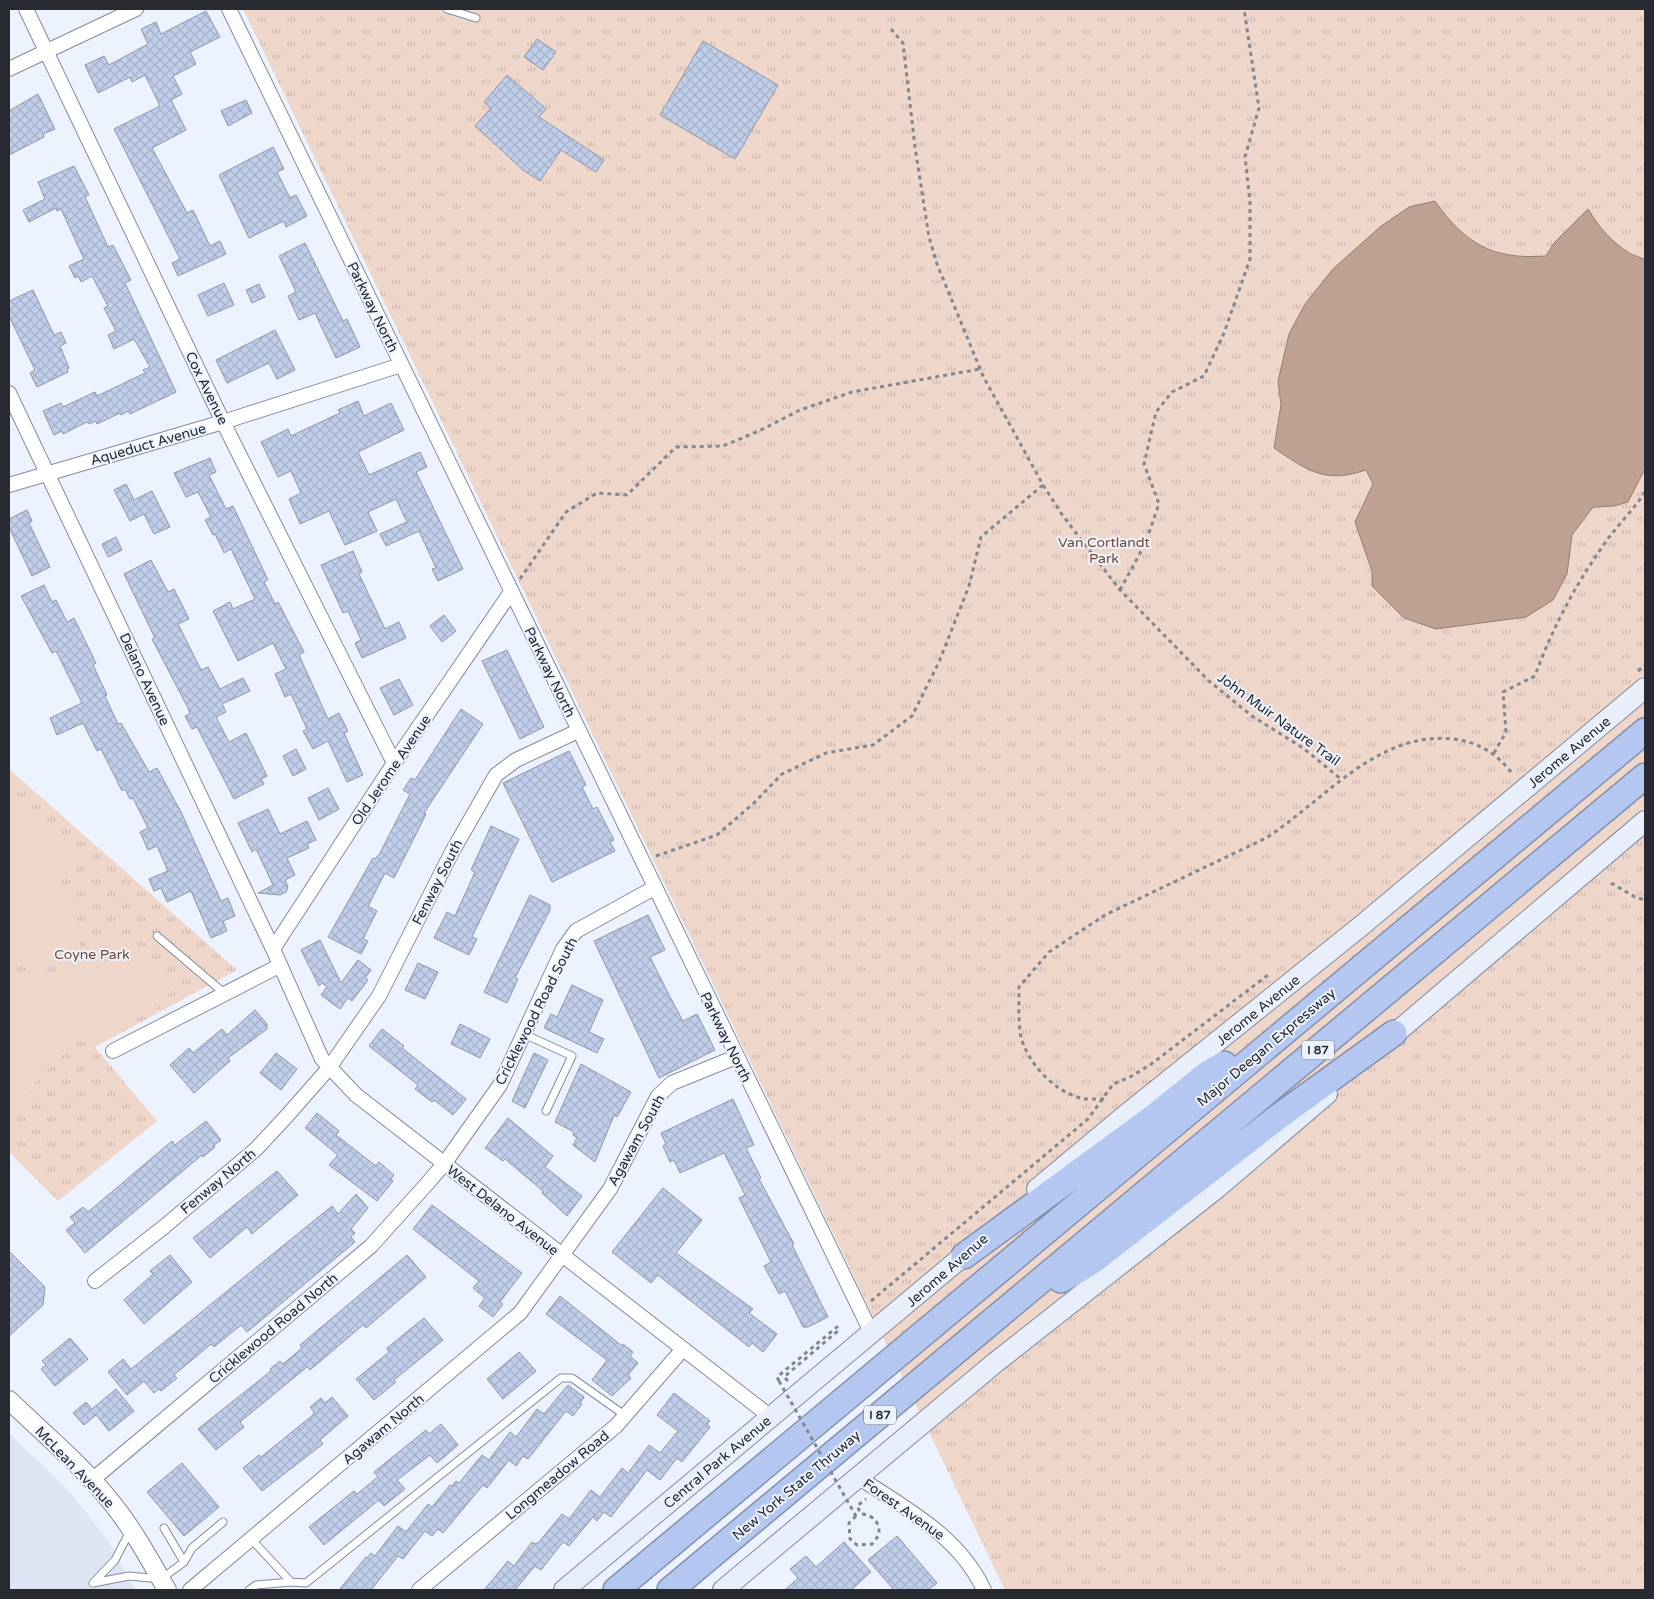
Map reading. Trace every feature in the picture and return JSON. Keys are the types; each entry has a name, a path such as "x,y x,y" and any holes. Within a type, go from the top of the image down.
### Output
{"highway":[{"name":"Major Deegan Expressway","path":"616,1590 1645,731"},
{"name":"I 87","path":"991,1323 1645,776"},
{"path":"964,1256 1155,1116 1207,1074 1305,1014"},
{"path":"991,1323 1090,1263 1278,1117 1394,1033"},
{"name":"New York State Thruway","path":"670,1590 991,1323"}],"main road":[{"name":"Jerome Avenue","path":"872,1334 964,1256 1080,1152 1292,983 1638,683"},
{"path":"723,1590 1010,1351 1217,1188 1394,1033 1645,821"},
{"name":"Central Park Avenue","path":"564,1590 872,1334"}],"street":[{"name":"Cox Avenue","path":"26,9 223,422 394,763"},
{"path":"9,69 136,9"},
{"name":"Parkway North","path":"229,9 872,1334"},
{"name":"Aqueduct Avenue","path":"9,485 223,422 401,365"},
{"name":"Delano Avenue","path":"9,393 273,949 279,966"},
{"name":"Old Jerome Avenue","path":"273,949 394,763 511,592"},
{"name":"Fenway South","path":"329,1068 379,996 452,852 496,775 516,760 578,731"},
{"name":"Cricklewood Road South","path":"444,1164 500,1085 563,949 576,931 654,888"},
{"path":"113,1051 279,966"},
{"name":"West Delano Avenue","path":"279,966 322,1059 356,1095 771,1417"},
{"name":"Agawam South","path":"562,1255 610,1189 651,1108 662,1091 672,1083 736,1057"},
{"name":"Fenway North","path":"95,1281 165,1226 256,1150 329,1068"},
{"name":"Cricklewood Road North","path":"92,1480 371,1246 444,1164"},
{"name":"Agawam North","path":"190,1590 252,1540 520,1313 562,1255"},
{"name":"Longmeadow Road","path":"419,1590 626,1416 683,1349"},
{"name":"McLean Avenue","path":"9,1400 92,1480 112,1502 164,1585"},
{"name":"Forest Avenue","path":"858,1478 936,1529 955,1546 979,1578 984,1590"}],"lane":[{"path":"448,9 476,18"},
{"path":"157,936 224,993"},
{"path":"524,1034 572,1056 546,1111"},
{"path":"249,1590 256,1585 291,1582 306,1583 561,1378 572,1378 626,1416"},
{"path":"130,1529 115,1560 93,1583 129,1576 164,1585 184,1562 192,1548 223,1522"},
{"path":"164,1528 184,1562"},
{"path":"252,1540 291,1582"}],"path":[{"path":"1120,590 1145,544 1159,504 1144,464 1156,412 1172,392 1204,376 1224,333 1250,259 1250,202 1245,157 1259,108 1244,9"},
{"name":"John Muir Nature Trail","path":"891,29 902,43 914,147 929,237 937,264 980,369 1043,485 1063,516 1120,590 1209,681 1252,716 1303,748 1342,780"},
{"path":"511,592 566,512 596,493 627,495 676,447 723,446 759,431 800,410 852,392 980,369"},
{"path":"641,861 717,835 754,803 782,774 826,753 873,745 912,716 939,662 970,586 981,537 1043,485"},
{"path":"1494,753 1506,732 1503,692 1535,676 1545,649 1573,594 1607,540 1645,492"},
{"path":"1638,683 1645,665"},
{"path":"1104,1098 1084,1099 1047,1079 1036,1066 1021,1037 1019,987 1049,952 1105,915 1266,838 1342,780 1391,748 1426,739 1461,740 1494,753 1513,772 1507,779"},
{"path":"1611,883 1635,897 1645,900"},
{"path":"860,1310 1088,1119 1113,1084 1130,1077 1150,1065 1273,972"},
{"path":"812,1360 787,1380 784,1377 839,1330 837,1327 777,1377 856,1516 847,1528 850,1538 858,1545 868,1546 879,1535 878,1524 872,1516 861,1514"}],"shaded area":[{"path":"1435,201 1458,228 1482,246 1495,252 1527,257 1546,256 1554,243 1588,209 1612,240 1624,250 1645,260 1645,469 1628,502 1614,506 1593,507 1572,535 1567,574 1553,600 1526,617 1436,629 1404,618 1372,586 1372,571 1355,522 1373,484 1366,470 1339,476 1317,473 1307,469 1274,448 1281,405 1278,381 1289,334 1305,304 1333,269 1380,227 1409,207"},
{"path":"9,1433 73,1495 110,1544 135,1590 9,1590"}],"green space":[{"name":"Van Cortlandt Park","path":"243,9 1645,9 1645,1590 1005,1590"},
{"name":"Coyne Park","path":"9,769 237,970 95,1047 157,1121 58,1201 9,1152"},
{"path":"9,797 73,856 46,890 64,885 81,946 9,968"},
{"path":"114,929 169,985 168,1002 92,1038 86,1028 60,1036 67,1048 9,1112 9,984 77,965 78,958"}],"building":[{"path":"206,11 220,37 190,52 196,64 173,76 182,94 171,100 186,130 152,148 187,213 193,210 210,246 220,241 226,254 178,276 172,263 180,259 114,129 160,106 145,75 132,82 130,77 98,93 85,65 104,56 109,65 148,44 141,29 156,22 161,34"},
{"path":"537,39 556,52 543,70 524,57"},
{"path":"703,41 778,85 735,159 660,115"},
{"path":"507,75 546,109 539,117 604,160 596,172 561,150 540,181 523,170 475,126 491,108 484,102"},
{"path":"38,94 55,129 43,134 44,137 9,155 9,111"},
{"path":"246,100 252,113 228,126 221,111"},
{"path":"273,147 284,169 277,172 290,198 296,195 307,216 286,227 284,221 249,238 219,175"},
{"path":"74,166 89,195 85,197 108,247 113,245 131,280 125,283 176,392 130,414 128,411 121,415 120,413 97,424 96,421 89,424 87,422 63,434 62,431 54,435 43,411 61,403 63,407 95,392 97,396 145,373 143,370 150,367 134,339 114,349 108,335 116,331 104,308 108,306 92,276 81,282 78,276 75,278 69,266 84,259 61,209 57,211 56,208 29,222 23,210 45,199 38,182"},
{"path":"305,243 343,321 347,319 360,347 336,358 315,313 299,320 288,296 296,292 279,256"},
{"path":"224,283 234,305 208,316 198,295"},
{"path":"259,284 265,297 252,303 246,290"},
{"path":"33,290 54,335 61,332 66,343 60,346 69,368 67,369 68,372 37,387 30,373 35,370 9,316 9,301"},
{"path":"275,330 295,370 277,379 269,363 227,383 216,360"},
{"path":"358,401 364,416 391,403 404,430 358,452 369,475 420,452 427,467 416,472 463,569 438,581 432,569 436,568 419,531 386,546 380,534 407,522 396,499 368,512 377,531 345,545 329,511 300,524 289,499 301,493 291,471 278,477 261,442 288,429 291,436 340,413 338,410"},
{"path":"210,458 216,472 209,475 226,509 233,506 268,580 264,582 275,604 278,602 304,652 299,655 328,719 339,713 348,731 344,733 363,775 347,782 328,741 313,749 303,731 307,729 291,694 285,697 275,674 286,669 273,643 238,661 213,611 230,602 233,609 255,599 231,549 224,553 215,534 213,535 205,520 211,517 198,492 186,497 174,473"},
{"path":"126,484 134,500 152,491 170,527 154,534 144,514 130,521 114,490"},
{"path":"27,510 32,521 29,523 50,567 32,576 9,527 9,519"},
{"path":"116,537 122,550 108,557 102,544"},
{"path":"353,551 362,572 359,574 385,629 399,622 406,638 362,658 355,643 361,640 348,611 343,613 321,565"},
{"path":"151,560 168,592 174,589 189,619 178,624 201,670 208,667 220,689 243,678 250,691 222,704 226,712 216,717 229,742 246,733 267,776 261,779 264,784 234,799 197,727 192,729 185,716 190,714 188,708 152,639 155,638 124,574"},
{"path":"44,585 52,602 56,600 67,622 74,618 96,663 93,665 118,724 121,723 149,772 157,768 181,812 221,901 228,898 235,916 223,921 227,931 211,938 191,891 167,902 161,888 154,891 149,879 168,871 157,846 148,850 140,832 148,828 133,798 130,799 125,789 122,791 101,749 97,751 83,723 57,735 50,718 82,703 56,651 52,653 21,596"},
{"path":"444,615 456,631 442,642 430,626"},
{"path":"507,650 544,727 520,739 482,661"},
{"path":"399,679 413,705 394,715 380,688"},
{"path":"461,709 483,724 424,813 426,814 394,878 385,873 368,906 377,911 363,939 368,941 361,954 328,937 373,858 375,859 380,853 410,794 403,790 411,778 415,780"},
{"path":"296,749 306,769 293,776 283,756"},
{"path":"569,751 586,785 582,787 593,809 597,807 614,840 610,842 615,851 552,882 503,783"},
{"path":"328,788 339,809 319,820 308,798"},
{"path":"268,809 280,834 307,821 316,840 307,844 309,848 287,858 295,875 285,880 288,887 286,892 280,895 258,893 273,885 256,849 252,852 238,823"},
{"path":"491,826 519,839 472,937 477,939 469,955 434,938 447,912 455,916 475,872 471,870"},
{"path":"530,895 550,905 550,910 515,978 518,979 507,1003 484,992"},
{"path":"648,915 665,950 650,957 683,1021 697,1014 715,1050 659,1078 594,941"},
{"path":"320,940 341,983 358,960 371,970 365,978 368,980 352,1001 348,998 340,1009 321,995 327,987 322,983 319,986 301,950"},
{"path":"418,963 438,972 425,999 405,990"},
{"path":"572,985 603,1000 589,1032 604,1039 597,1053 544,1028 551,1014 557,1017"},
{"path":"255,1010 267,1024 267,1029 228,1058 230,1061 194,1093 170,1065 189,1048 193,1053 222,1029 227,1035"},
{"path":"460,1024 490,1039 480,1058 451,1044"},
{"path":"382,1029 404,1046 402,1048 466,1099 453,1115 434,1100 432,1102 415,1089 418,1085 369,1046"},
{"path":"276,1053 297,1069 281,1090 260,1073"},
{"path":"534,1053 548,1060 525,1108 512,1101"},
{"path":"581,1064 631,1092 617,1117 614,1115 595,1162 573,1145 577,1138 573,1135 574,1132 555,1122"},
{"path":"733,1099 754,1145 746,1148 761,1178 759,1179 794,1244 792,1245 828,1317 808,1327 803,1327 785,1291 779,1294 764,1266 771,1262 739,1198 745,1195 724,1153 680,1173 674,1160 670,1162 663,1146 666,1144 661,1133"},
{"path":"317,1113 339,1131 336,1135 376,1166 379,1162 394,1175 391,1179 393,1181 377,1201 329,1165 338,1155 305,1128"},
{"path":"508,1118 553,1156 545,1167 582,1196 567,1216 542,1193 543,1191 505,1159 503,1161 485,1148"},
{"path":"206,1121 221,1140 214,1145 215,1147 203,1157 202,1155 85,1253 66,1230 75,1223 70,1217 83,1207 88,1212 172,1141 175,1145"},
{"path":"277,1171 298,1195 252,1234 247,1227 210,1258 193,1238"},
{"path":"663,1188 702,1220 676,1253 753,1309 749,1313 777,1334 763,1352 752,1343 749,1347 658,1275 651,1283 612,1252"},
{"path":"356,1194 368,1208 351,1229 355,1233 351,1237 355,1242 247,1332 241,1325 214,1347 211,1344 174,1375 177,1378 161,1391 159,1389 154,1393 144,1381 127,1395 108,1372 123,1359 131,1369 332,1206 338,1214"},
{"path":"432,1205 522,1273 500,1302 503,1304 493,1317 479,1306 485,1298 473,1288 479,1281 413,1229"},
{"path":"9,1251 45,1287 43,1305 9,1336"},
{"path":"170,1255 192,1282 144,1324 124,1300 153,1274 150,1271"},
{"path":"407,1255 426,1277 366,1328 363,1325 310,1370 307,1367 240,1422 244,1427 216,1450 198,1429 271,1371 270,1369 280,1361 283,1364 302,1348 300,1345"},
{"path":"560,1296 622,1346 623,1344 633,1352 630,1356 638,1363 628,1375 631,1378 612,1396 592,1380 607,1360 546,1314"},
{"path":"424,1318 443,1340 394,1380 396,1382 374,1400 356,1379 389,1352 387,1348"},
{"path":"70,1338 88,1359 55,1386 41,1369 46,1365 42,1361"},
{"path":"519,1352 536,1371 503,1399 487,1379"},
{"path":"568,1385 584,1397 580,1403 582,1404 573,1416 566,1411 528,1459 523,1456 516,1466 509,1460 487,1488 483,1485 443,1533 438,1529 432,1536 425,1531 403,1559 398,1556 371,1590 339,1590 366,1557 371,1553 375,1556 398,1526 406,1532 428,1504 432,1507 450,1485 452,1486 456,1481 459,1483 482,1455 489,1460 510,1432 516,1437 537,1409 544,1414"},
{"path":"116,1389 134,1411 109,1431 96,1415 84,1425 73,1413 86,1402 92,1409"},
{"path":"674,1393 710,1421 707,1424 710,1427 682,1462 677,1458 660,1480 647,1470 611,1517 604,1512 597,1521 593,1517 569,1546 563,1542 541,1570 535,1566 515,1590 484,1590 508,1561 514,1566 532,1542 535,1544 539,1542 562,1514 569,1519 591,1490 600,1497 622,1468 628,1473 649,1445 660,1453 678,1431 657,1415"},
{"path":"332,1397 348,1416 320,1440 323,1444 262,1491 243,1468 259,1455 261,1457 313,1415 314,1412 310,1407 321,1398 325,1403"},
{"path":"441,1424 458,1445 437,1463 430,1455 397,1480 405,1489 384,1506 379,1500 324,1545 309,1527 354,1491 357,1494 378,1477 374,1472 426,1430 429,1434"},
{"path":"182,1463 219,1507 184,1536 147,1492"},
{"path":"897,1536 937,1583 928,1590 894,1590 868,1560"},
{"path":"844,1542 871,1572 851,1590 785,1590 798,1578 790,1569 806,1556 816,1567"}]}
